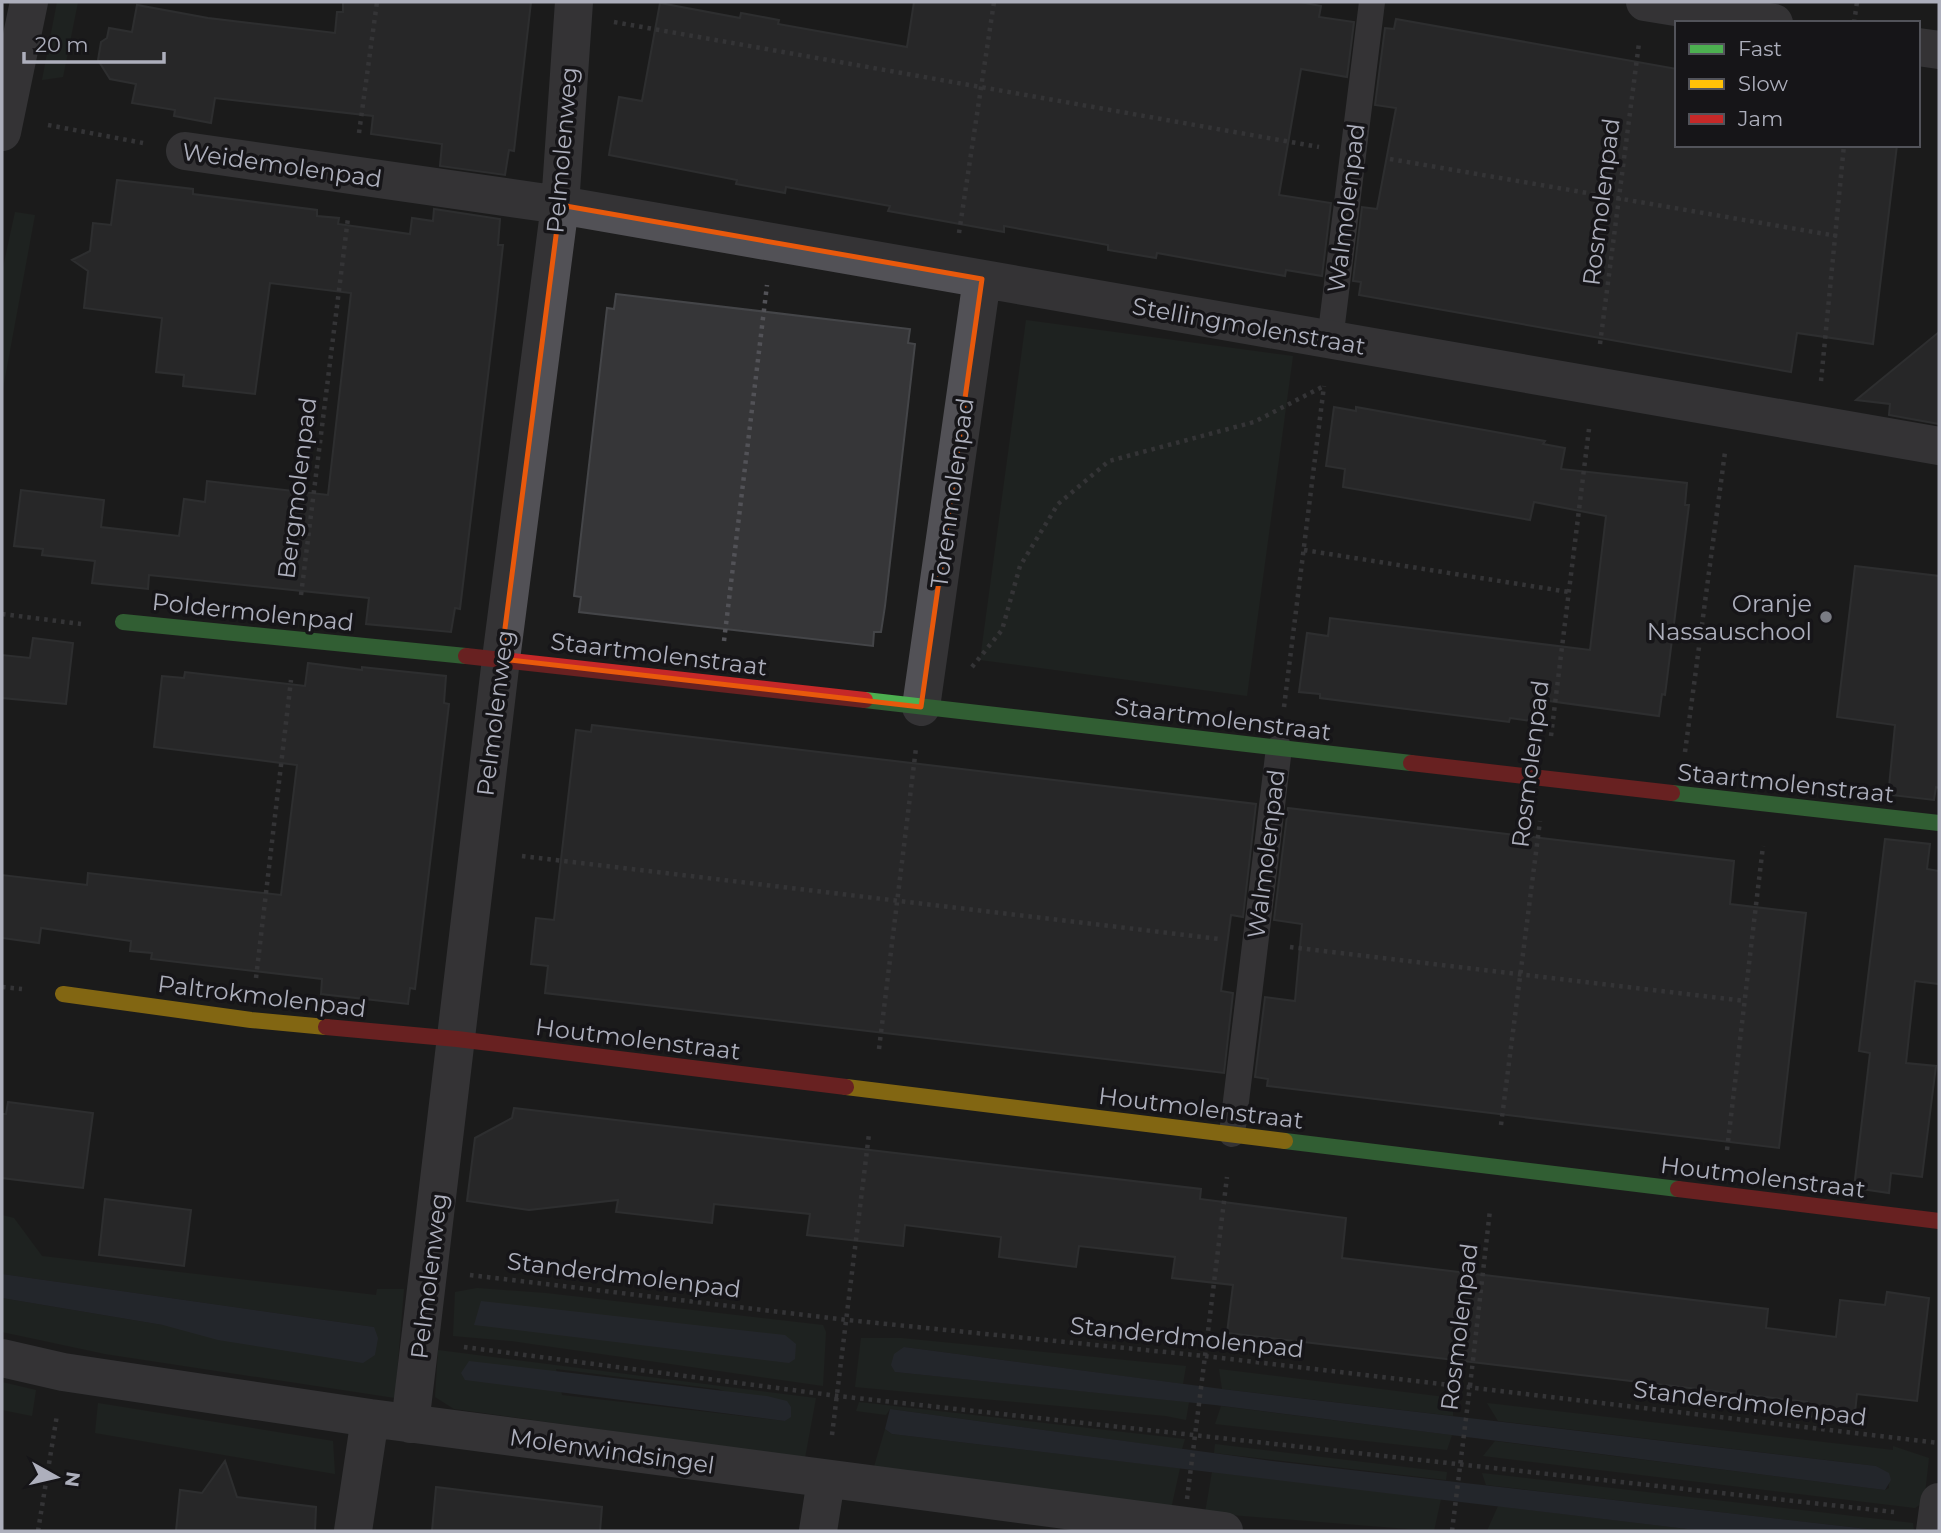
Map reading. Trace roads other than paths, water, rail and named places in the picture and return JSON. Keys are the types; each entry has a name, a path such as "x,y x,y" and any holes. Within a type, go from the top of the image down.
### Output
{"street":[{"path":"3,125 29,2"},
{"path":"1646,2 1762,21"},
{"name":"Pelmolenweg","path":"411,1424 501,659 560,205 573,8"},
{"path":"1920,47 1939,50"},
{"name":"Weidemolenpad","path":"185,151 560,205"},
{"name":"Stellingmolenstraat","path":"560,205 1939,446"},
{"name":"Torenmolenpad","path":"921,707 967,277"},
{"name":"Poldermolenpad","path":"123,622 501,659"},
{"name":"Staartmolenstraat","path":"501,659 1939,823"},
{"name":"Paltrokmolenpad","path":"63,994 251,1020 457,1040"},
{"name":"Houtmolenstraat","path":"457,1040 1939,1221"},
{"name":"Molenwindsingel","path":"2,1358 63,1372 411,1424 1224,1531"},
{"path":"354,1531 370,1418"},
{"path":"818,1531 826,1480"}],"lane":[{"name":"Walmolenpad","path":"1329,340 1371,2"},
{"name":"Walmolenpad","path":"1232,1134 1279,748"}],"place":[{"name":"Oranje Nassauschool","path":"1826,617"}]}
